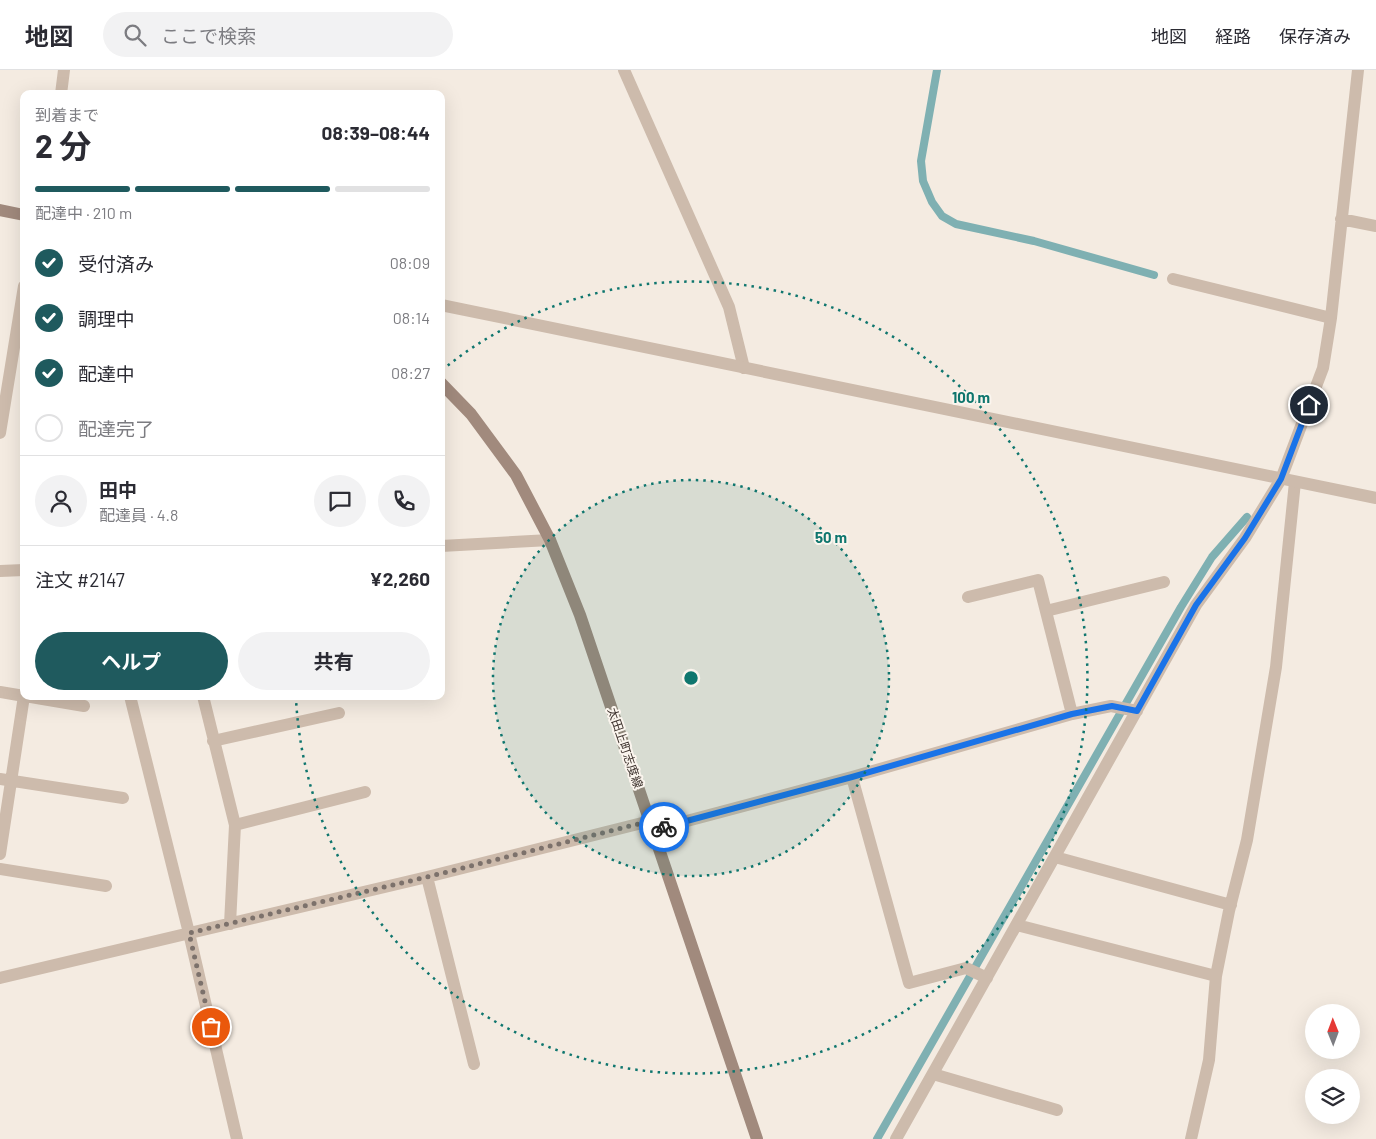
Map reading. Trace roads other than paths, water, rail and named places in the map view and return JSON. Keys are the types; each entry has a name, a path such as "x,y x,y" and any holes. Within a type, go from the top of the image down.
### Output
{"main road":[{"path":"0,210 20,214"},
{"name":"太田上町志度線","path":"445,387 471,414 516,475 550,540 580,615 757,1139"}],"street":[{"path":"62,90 64,70"},
{"path":"624,70 729,307 744,368"},
{"path":"896,1139 1196,605 1245,538 1281,479 1324,368 1358,70"},
{"path":"1341,219 1376,226"},
{"path":"1173,279 1331,318"},
{"path":"445,306 1376,498"},
{"path":"0,433 20,310"},
{"path":"1191,1139 1209,1060 1216,976 1247,840 1276,667 1295,482"},
{"path":"445,546 550,540"},
{"path":"0,571 20,570"},
{"path":"968,596 1038,580 1072,714"},
{"path":"1046,611 1164,582"},
{"path":"0,692 20,695"},
{"path":"0,854 6,780 23,700"},
{"path":"48,700 84,706"},
{"path":"131,700 189,933 237,1139"},
{"path":"204,700 235,824 230,924"},
{"path":"0,978 652,826 852,777 1072,714 1112,706 1137,711"},
{"path":"214,741 339,713"},
{"path":"852,777 909,983 966,968 987,978"},
{"path":"6,780 123,798"},
{"path":"235,824 365,792"},
{"path":"1055,857 1231,905"},
{"path":"0,869 106,886"},
{"path":"427,877 474,1064"},
{"path":"1016,926 1216,976"},
{"path":"933,1074 1057,1110"}],"waterway":[{"path":"937,70 921,161 923,181 932,202 942,216 956,224 1034,241 1154,275"},
{"path":"877,1139 1181,607 1212,557 1247,517"}]}
